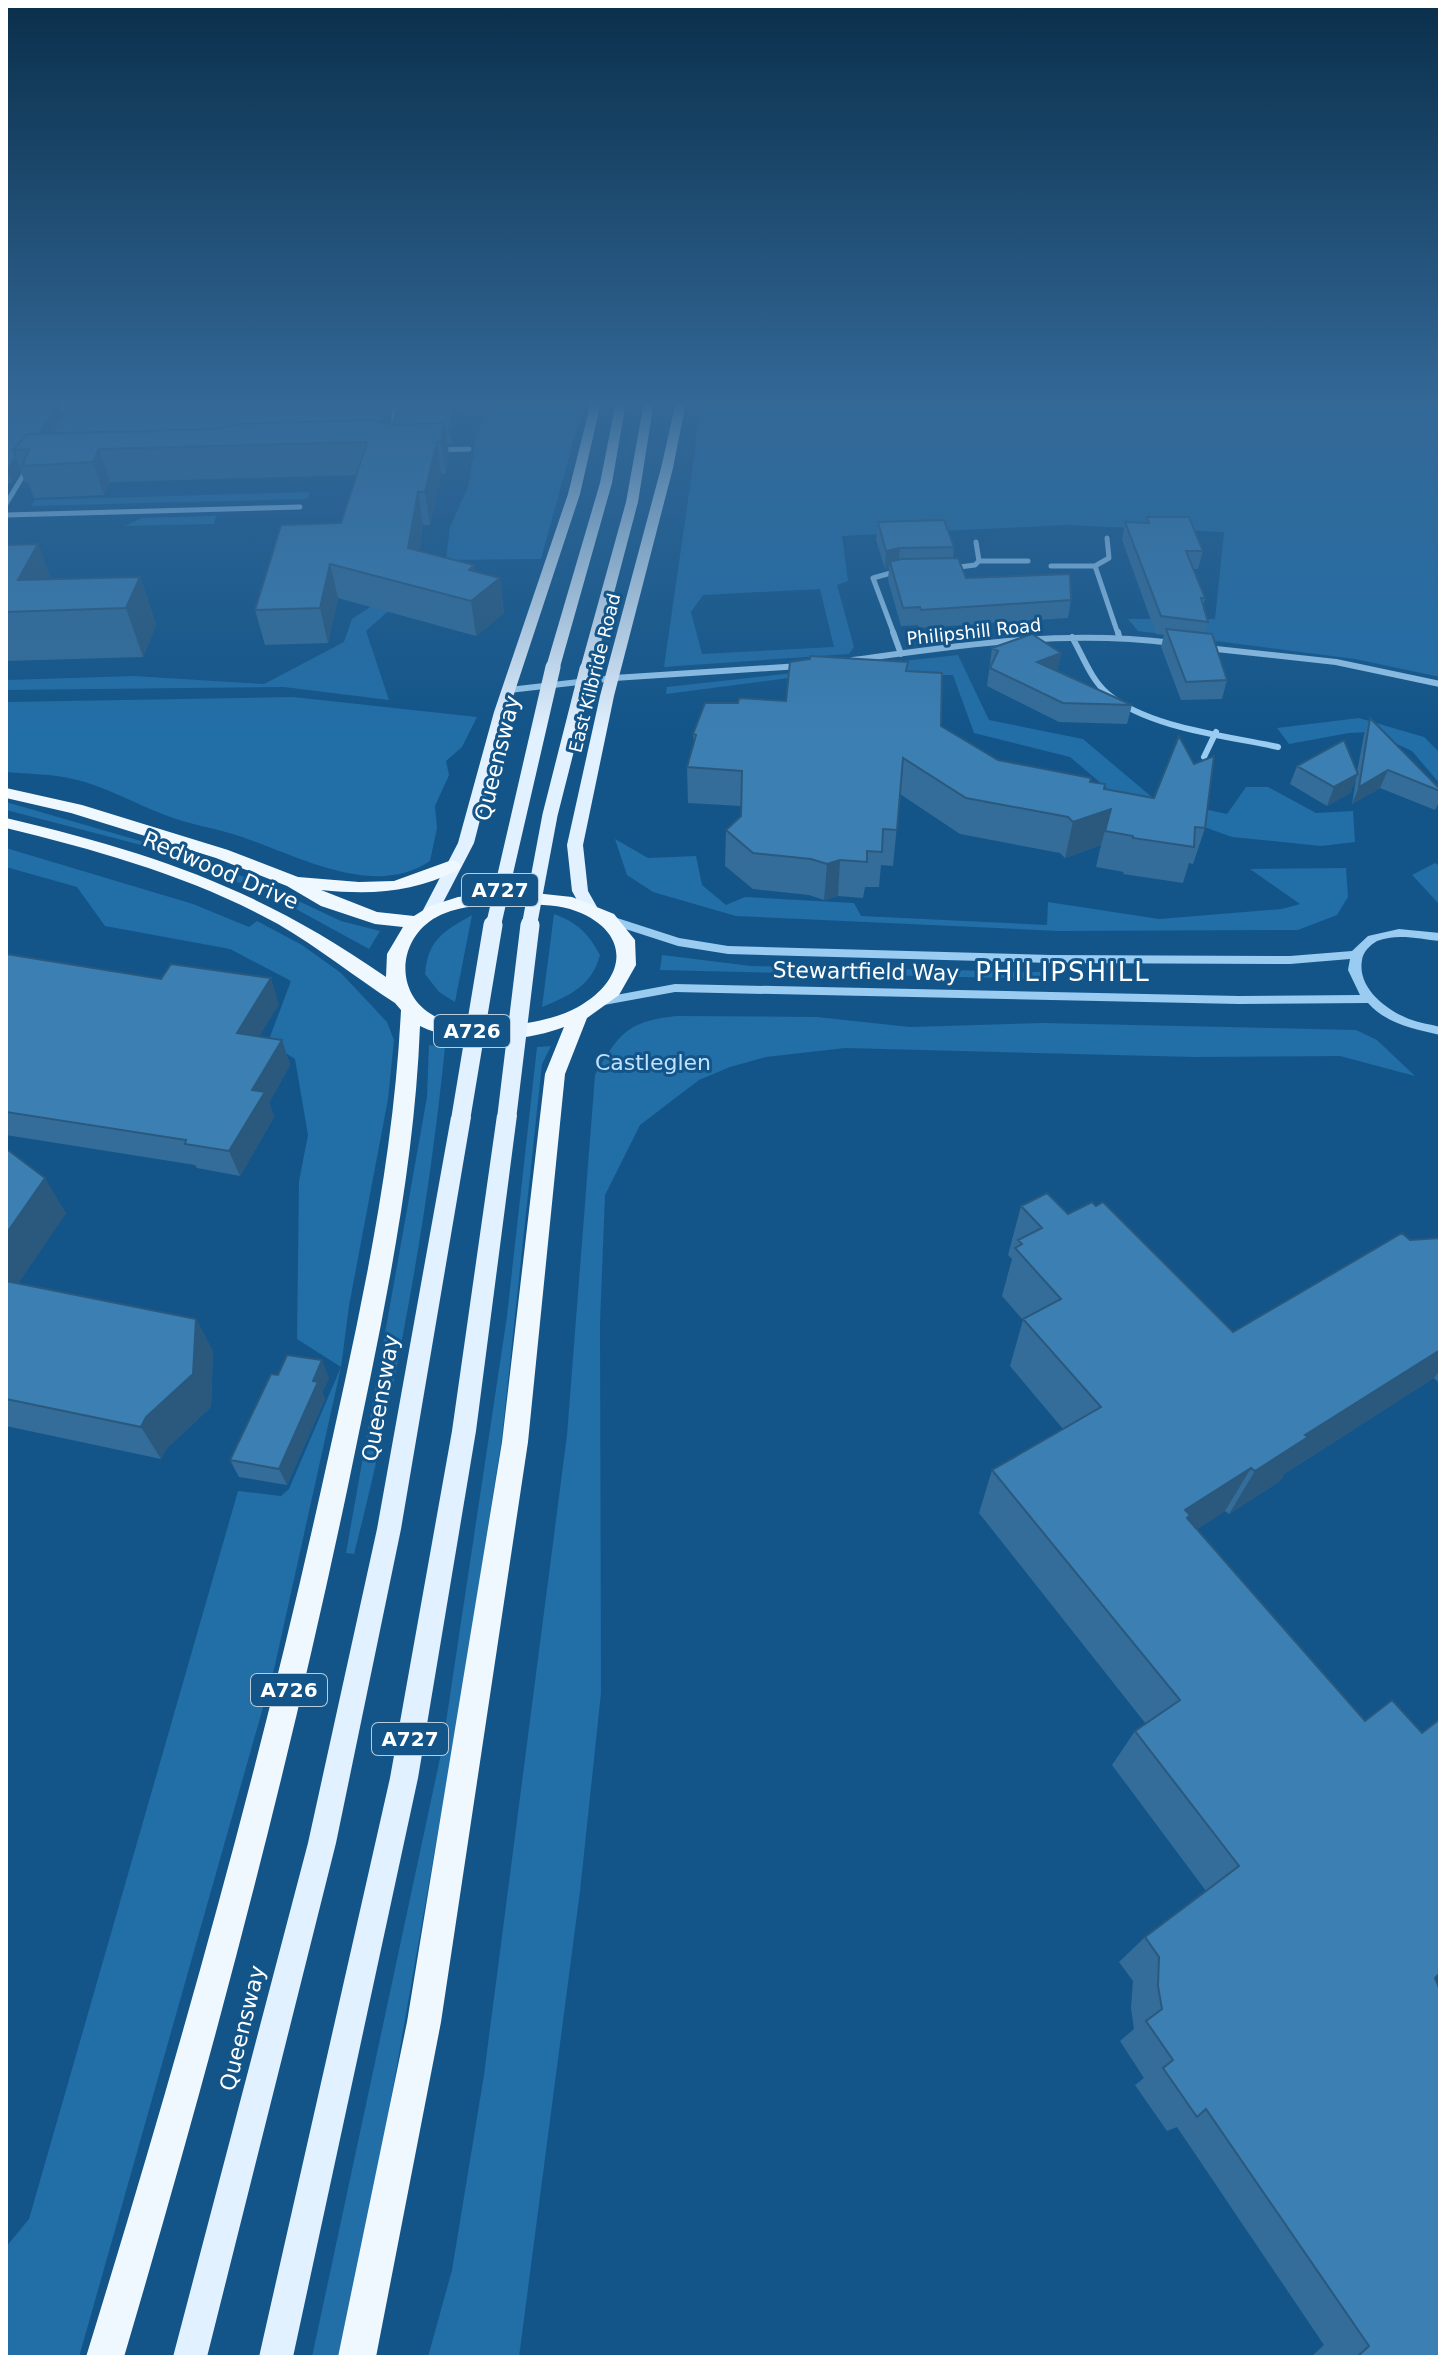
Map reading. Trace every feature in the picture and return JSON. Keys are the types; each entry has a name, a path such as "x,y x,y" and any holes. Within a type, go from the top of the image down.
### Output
{"highway":[{"name":"Redwood Drive","path":"6,793 129,824 222,854 293,882 327,902 375,918 424,918"},
{"name":"Redwood Drive","path":"6,823 94,844 189,877 266,910 318,941 406,1004"},
{"path":"293,882 394,889 426,880 452,866"},
{"path":"424,918 467,902 516,897 547,898 589,907 614,921"},
{"name":"A726","path":"424,918 402,939 393,965 394,982 406,1004 429,1022 453,1029 484,1032 518,1032 546,1027 578,1016 604,1001 626,971 628,951 614,921"},
{"name":"Queensway","path":"105,2357 186,2079 305,1628 397,1186 406,1004"},
{"path":"357,2357 424,2022 505,1505 555,1074 578,1016"}],"main road":[{"path":"424,918 466,843 509,690 568,512"},
{"name":"Queensway","path":"190,2357 322,1843 389,1529 461,1117 474,1021 514,819 598,512"},
{"name":"A727","path":"276,2357 404,1778 464,1431 507,1115 514,1030 546,833 629,512"},
{"name":"East Kilbride Road","path":"589,907 580,891 575,845 656,512"}],"street":[{"path":"6,515 106,512"},
{"path":"1051,566 1095,566 1109,558 1107,538"},
{"path":"976,542 979,561"},
{"path":"947,569 975,565 979,561 1028,561"},
{"path":"1095,566 1119,636"},
{"path":"901,654 873,578 905,570"},
{"name":"Philipshill Road","path":"840,662 1002,641 1072,637 1119,636 1180,644"},
{"path":"1072,637 1106,692 1121,704 1278,747"},
{"path":"1196,646 1336,662 1440,684"},
{"path":"509,690 614,678 812,665"},
{"path":"1204,757 1216,732"},
{"name":"Stewartfield Way","path":"614,921 678,942 728,950 1051,959 1290,960 1355,955"},
{"path":"1440,937 1403,932 1385,934 1361,946 1352,969 1357,984 1368,999 1406,1022 1440,1031"},
{"name":"Stewartfield Way","path":"604,1001 675,988 1239,1000 1368,999"}],"green space":[{"path":"457,512 554,512 541,559 446,560 450,527"},
{"path":"686,512 1440,512 1440,677 1355,659 1138,631 1128,619 1215,619 1224,532 1065,525 842,536 848,581 837,585 854,647 849,654 664,667","holes":["820,589 834,647 702,654 691,612 703,595"]},
{"path":"216,516 214,524 125,526 142,518"},
{"path":"413,589 366,631 389,700 284,687 6,690 6,680 133,676 264,684 344,642 352,619 396,590"},
{"path":"958,655 989,720 1083,739 1153,798 1227,814 1246,787 1268,787 1316,813 1353,811 1355,842 1321,846 1232,837 1115,795 1070,757 974,733 953,675 804,676 666,694 667,687"},
{"path":"293,697 477,717 462,747 446,761 449,775 435,806 437,828 430,861 408,872 385,876 336,870 233,834 154,811 85,782 57,776 6,772 6,702"},
{"path":"1359,718 1424,737 1440,753 1440,784 1412,751 1371,732 1289,744 1277,728"},
{"path":"6,802 144,842 247,878 240,883 145,846 6,810"},
{"path":"615,839 648,858 696,856 702,885 726,905 745,897 854,903 861,916 1047,925 1048,902 1159,919 1282,909 1300,904 1250,869 1346,868 1348,897 1337,915 1298,930 1059,931 736,916 653,892 627,875"},
{"path":"6,848 193,904 249,927 257,921 302,945 341,973 387,1022 394,1040 388,1099 349,1306 341,1367 297,1339 299,1181 308,1135 295,1059 268,1042 291,981 230,949 105,926 77,887 6,867"},
{"path":"1435,863 1440,866 1440,905 1412,875"},
{"path":"292,898 341,921 380,931 369,949 285,903"},
{"path":"554,914 582,930 600,955 585,982 570,994 542,1007"},
{"path":"472,915 455,1002 439,992 425,974 427,962 439,937"},
{"path":"662,955 751,966 1043,972 1045,979 660,970"},
{"name":"Castleglen","path":"676,1016 817,1017 910,1027 1043,1023 1356,1030 1377,1040 1415,1076 1340,1056 1194,1057 845,1048 766,1057 730,1067 699,1080 640,1125 605,1195 600,1323 601,1693 580,1891 519,2357 428,2357 452,2270 484,2075 567,1435 595,1075 626,1032 646,1022"},
{"path":"429,1045 445,1047 420,1239 397,1366 369,1492 354,1554 346,1553 427,1097"},
{"path":"551,1046 542,1064 502,1437 459,1712 386,2128 339,2357 312,2357 442,1749 507,1316 537,1047"},
{"path":"341,1367 275,1665 79,2357 6,2357 6,2247 29,2219 238,1491 281,1496 289,1489"}],"building":[{"path":"344,512 414,512 408,548 474,565 469,570 500,578 471,601 330,564 320,608 255,610 281,525 341,523"},
{"path":"1147,517 1189,517 1203,551 1186,551 1205,598 1201,598 1208,622 1161,616 1125,522 1149,523"},
{"path":"944,520 954,547 886,551 878,522"},
{"path":"38,544 18,580 140,577 126,608 6,612 6,545"},
{"path":"958,558 966,578 1070,574 1071,600 921,610 920,607 903,608 890,562"},
{"path":"1166,629 1212,634 1227,680 1186,682"},
{"path":"1032,634 1061,653 1037,662 1132,705 1063,703 990,668 998,651 992,648"},
{"path":"810,656 908,662 906,671 942,673 941,726 998,760 1091,778 1090,782 1105,784 1104,789 1154,798 1179,736 1194,764 1214,756 1205,828 1195,827 1194,847 1133,838 1105,831 1111,809 1073,822 1068,817 966,798 903,758 897,830 883,829 882,852 867,851 867,862 840,860 827,864 811,859 753,853 726,830 741,816 742,771 687,767 696,735 693,734 705,703 738,703 739,698 786,701 790,662 810,659"},
{"path":"1370,718 1440,791 1388,770 1359,787"},
{"path":"1344,740 1358,774 1334,787 1297,766"},
{"path":"6,954 161,979 171,964 271,978 237,1033 282,1040 252,1090 265,1092 229,1151 185,1144 186,1140 6,1112"},
{"path":"6,1150 45,1178 6,1234"},
{"path":"1047,1193 1068,1214 1092,1202 1096,1206 1103,1202 1233,1332 1402,1233 1410,1240 1440,1238 1440,1350 1305,1435 1308,1437 1255,1471 1251,1468 1185,1510 1190,1515 1187,1518 1365,1721 1392,1700 1422,1733 1440,1719 1440,1973 1435,1978 1440,1990 1440,2357 1357,2357 1369,2346 1206,2109 1197,2117 1163,2068 1173,2060 1146,2021 1162,2009 1158,1986 1159,1957 1145,1937 1239,1866 1135,1731 1180,1700 992,1470 1101,1407 1023,1319 1061,1299 1015,1248 1022,1244 1018,1240 1042,1228 1021,1206"},
{"path":"6,1281 196,1319 193,1374 146,1417 141,1427 6,1399"},
{"path":"287,1355 322,1360 313,1381 318,1382 279,1469 230,1460 271,1374 278,1375"}],"district":[{"name":"PHILIPSHILL","path":"1063,972"}]}
